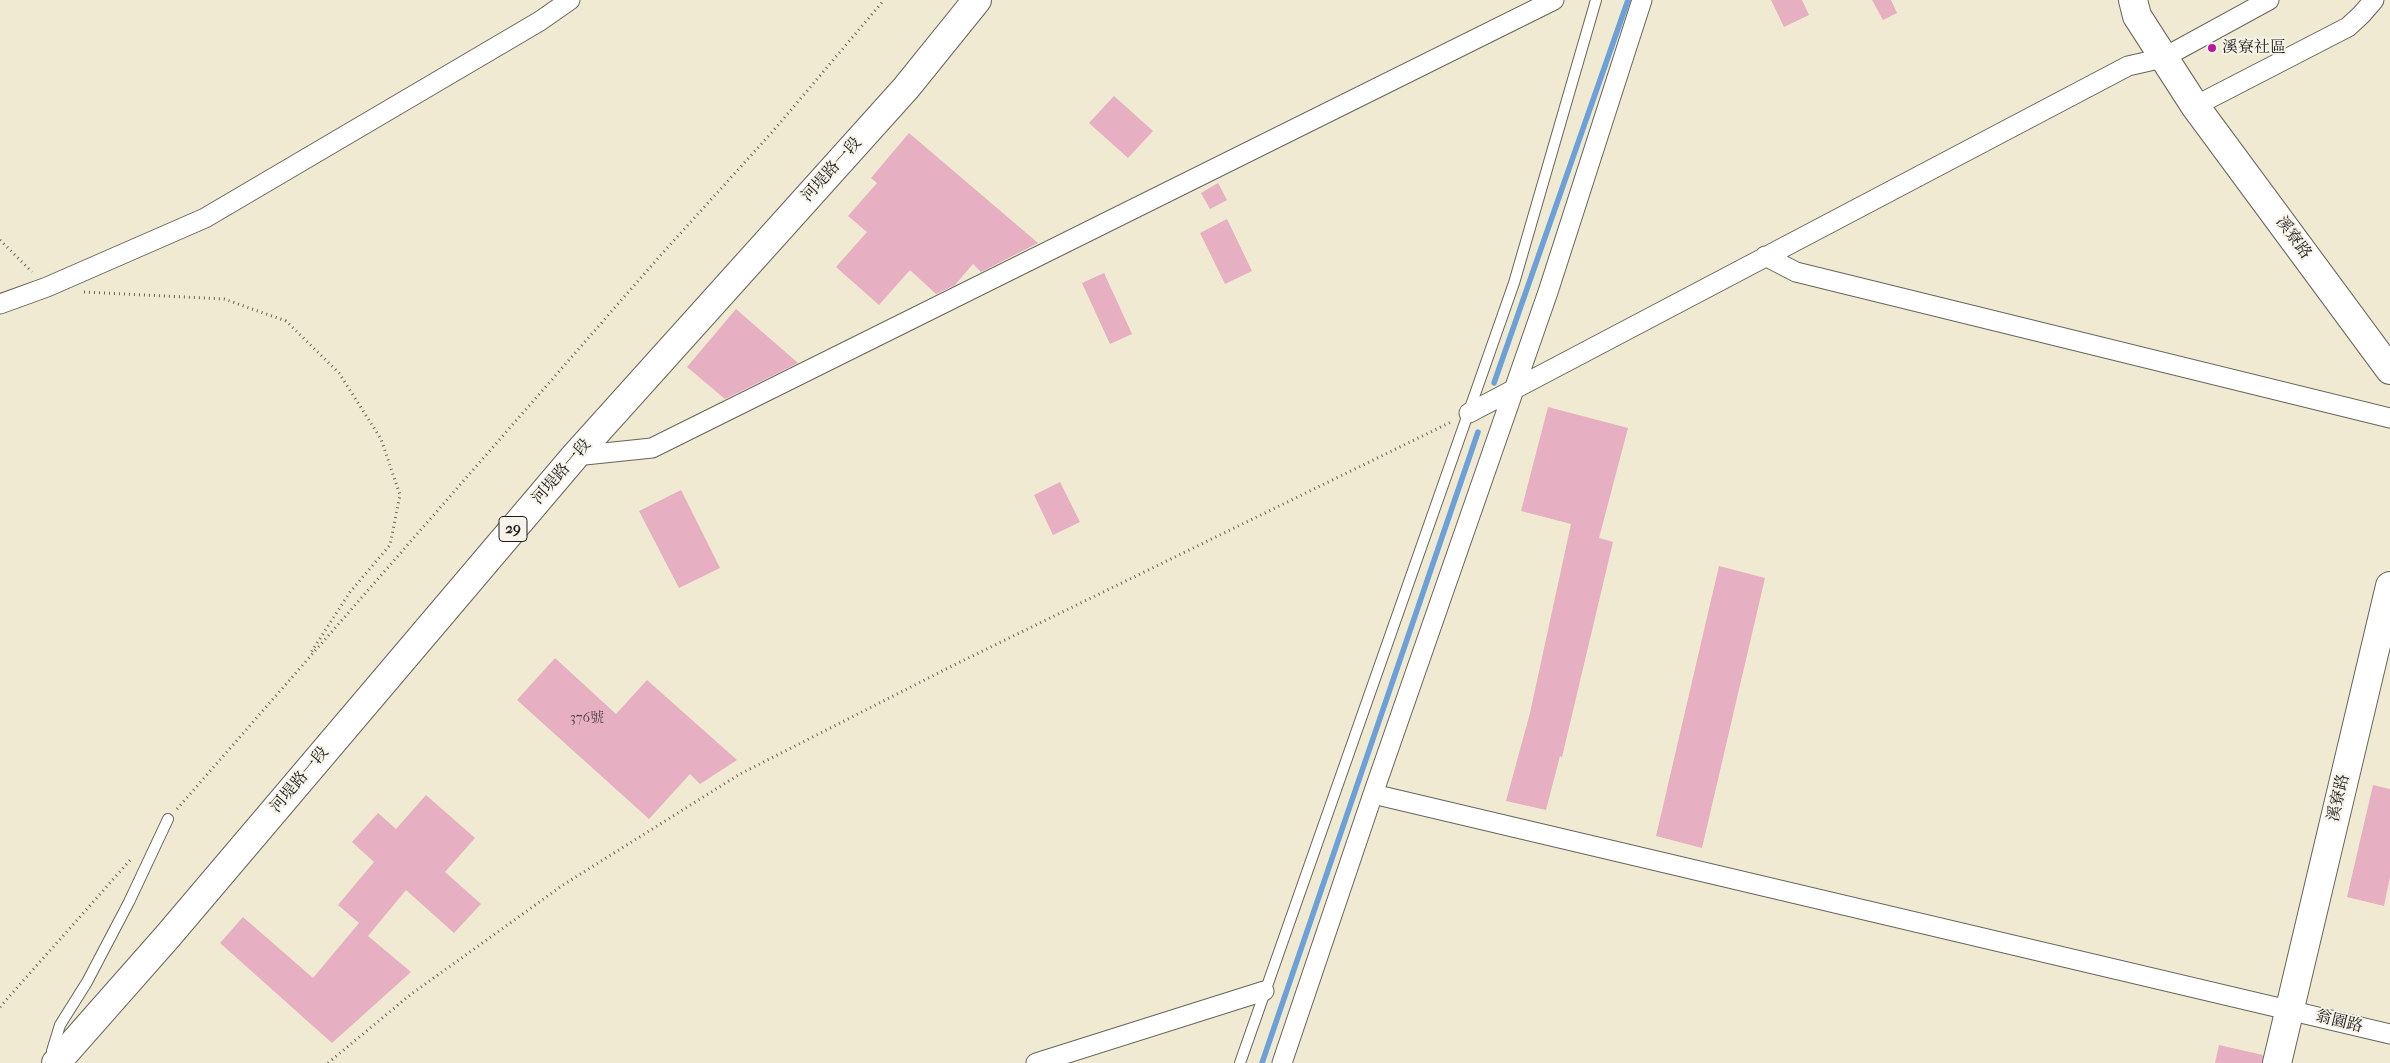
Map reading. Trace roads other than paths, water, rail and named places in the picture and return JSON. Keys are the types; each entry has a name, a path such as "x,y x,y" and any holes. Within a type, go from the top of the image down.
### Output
{"main road":[{"name":"河堤路一段","path":"57,1062 168,936 575,456 906,88 977,0"},
{"name":"溪寮路","path":"2133,0 2137,16 2195,106 2390,370"},
{"name":"溪寮路","path":"2277,1063 2390,586"}],"street":[{"path":"0,304 47,287 205,218 540,21 570,0"},
{"path":"575,456 652,448 1554,0"},
{"path":"1282,1063 1373,794 1548,292 1642,0"},
{"path":"1469,413 2128,66 2163,58 2269,0"},
{"path":"2195,106 2348,27 2374,0"},
{"path":"1765,256 1796,272 2390,418"},
{"name":"翁園路","path":"1373,794 2390,1034"},
{"path":"1036,1063 1264,991"}],"lane":[{"path":"1240,1063 1514,283 1596,0"},
{"path":"57,1062 52,1051 60,1025 87,982 129,902 168,819"}],"waterway":[{"path":"1494,383 1628,0"},
{"path":"1262,1063 1478,432"}],"place":[{"name":"溪寮社區","path":"2212,48"}]}
